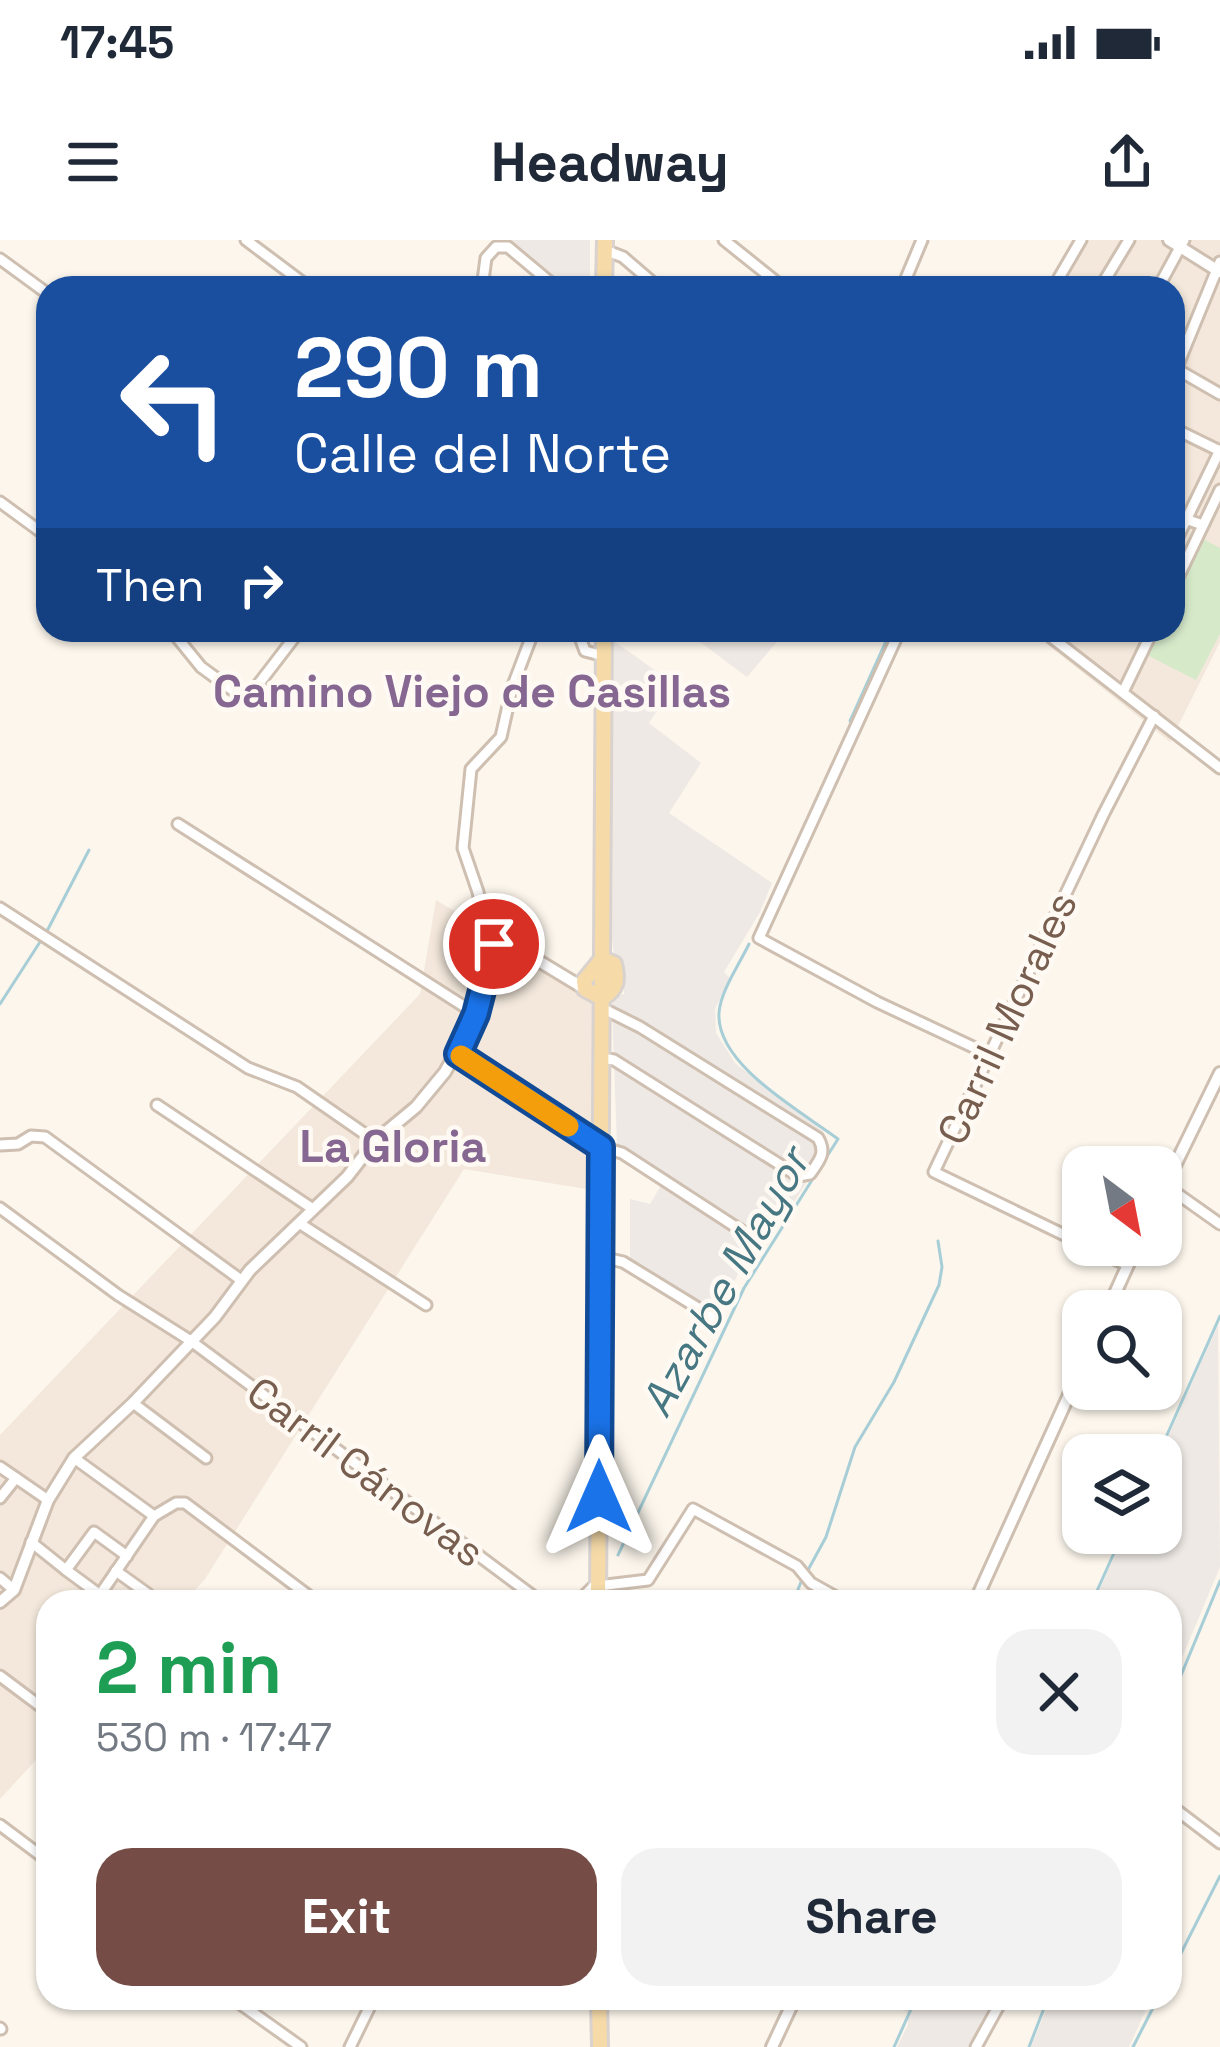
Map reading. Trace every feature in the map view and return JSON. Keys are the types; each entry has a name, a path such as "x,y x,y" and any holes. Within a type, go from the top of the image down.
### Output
{"main road":[{"path":"604,245 604,276"},
{"path":"598,1589 604,642"},
{"path":"602,959 586,981 602,1003"},
{"path":"599,2010 600,2047"}],"street":[{"path":"246,240 294,276"},
{"path":"724,240 769,276"},
{"path":"907,276 922,240"},
{"path":"1060,276 1082,240"},
{"path":"1107,276 1129,240"},
{"path":"1169,240 1219,268 1185,346"},
{"path":"1165,276 1183,244"},
{"path":"604,245 645,276"},
{"path":"484,276 486,258 496,247 508,247 543,276"},
{"path":"0,259 36,285"},
{"path":"1185,376 1220,394"},
{"path":"1185,434 1220,450 1186,521 1203,525"},
{"path":"1185,563 1220,490"},
{"path":"0,502 36,529"},
{"path":"181,642 201,667 242,697 254,690 291,642"},
{"path":"0,1602 14,1590 48,1500 74,1458 215,1317 242,1280 347,1178 375,1141 430,1092 458,1054 476,1014 494,944 486,931 463,848 471,769 501,737 529,642"},
{"path":"581,642 585,651 604,656"},
{"path":"895,642 759,938 877,1002 991,1055"},
{"path":"1063,642 1220,768"},
{"path":"1124,690 1147,642"},
{"name":"Carril Morales","path":"1062,1234 934,1172 1102,814 1154,716"},
{"path":"178,824 476,1014"},
{"path":"0,908 248,1068 297,1087 375,1141"},
{"path":"494,944 509,943 570,980 586,981"},
{"path":"602,1003 818,1138 821,1157 810,1174 798,1176 614,1060 602,1058"},
{"path":"458,1054 742,1231"},
{"path":"1182,1151 1220,1072"},
{"path":"157,1105 313,1209"},
{"path":"0,1145 45,1137 242,1280"},
{"path":"1182,1201 1220,1224"},
{"name":"Carril Cánovas","path":"0,1208 118,1295 191,1341 525,1590"},
{"path":"299,1223 426,1305"},
{"path":"601,1257 623,1262 716,1319"},
{"path":"133,1403 206,1458"},
{"path":"980,1590 1062,1410"},
{"path":"74,1458 154,1516"},
{"path":"0,1468 48,1500"},
{"path":"0,1498 16,1478"},
{"path":"103,1590 154,1516 185,1503 301,1590"},
{"path":"598,1589 648,1580 693,1508 797,1566 824,1590"},
{"path":"66,1570 94,1532 127,1556"},
{"path":"30,1541 89,1590"},
{"path":"116,1571 142,1590"},
{"path":"0,1578 14,1590"},
{"path":"0,1676 36,1703"},
{"path":"1182,1813 1220,1843"},
{"path":"0,1825 36,1852"},
{"path":"249,2010 301,2047"},
{"path":"350,2047 368,2010"},
{"path":"772,2047 789,2010"},
{"path":"976,2047 996,2010"}],"shaded area":[{"path":"506,240 590,240 590,276 550,276"},
{"path":"1074,240 1220,240 1220,642 1170,742 1044,642 1185,642 1185,276 1056,276"},
{"path":"615,642 674,684 649,723 701,763 669,813 772,883 724,972 730,978 715,1009 716,1033 735,1063 823,1131 829,1146 788,1212 765,1199 740,1240 752,1249 716,1314 630,1260 630,1199 650,1204 666,1177 617,1146 612,1006 616,996 624,994 624,963 614,956"},
{"path":"700,642 777,642 747,677"},
{"path":"436,900 596,996 599,1191 464,1169 195,1590 36,1590 36,1760 0,1799 0,1435 420,994"},
{"path":"1218,1325 1220,1567 1182,1658 1182,1590 1099,1590 1116,1554 1182,1554 1182,1434 1169,1434"},
{"path":"903,2010 993,2010 977,2043 985,2047 897,2047 908,2025 908,2013"},
{"path":"1046,2010 1146,2010 1129,2047 1031,2047"}],"green space":[{"path":"1203,539 1220,548 1220,634 1196,680 1145,654 1151,642 1185,642 1185,575"}],"waterway":[{"name":"Azarbe Mayor","path":"850,721 886,642"},
{"path":"46,933 89,850"},
{"path":"0,1004 40,942"},
{"name":"Azarbe Mayor","path":"749,944 723,996 722,1032 731,1051 763,1085 838,1139 824,1161"},
{"name":"Azarbe Mayor","path":"618,1555 744,1288 819,1169"},
{"path":"808,1570 826,1537 855,1447 894,1382 939,1285 938,1241"},
{"path":"1167,1434 1220,1316"},
{"path":"1097,1590 1114,1554"},
{"path":"1182,1673 1220,1581"},
{"path":"798,1590 801,1582"},
{"path":"1182,1951 1220,1876"},
{"path":"894,2047 911,2010"},
{"path":"1029,2047 1043,2010"},
{"path":"1133,2047 1152,2010"}],"slow traffic":[{"path":"461,1056 568,1126"}],"district":[{"name":"Camino Viejo de Casillas","path":"472,691"},
{"name":"La Gloria","path":"393,1146"}],"route":[{"path":"494,944 476,1014 458,1054 601,1147 599,1497"}]}
